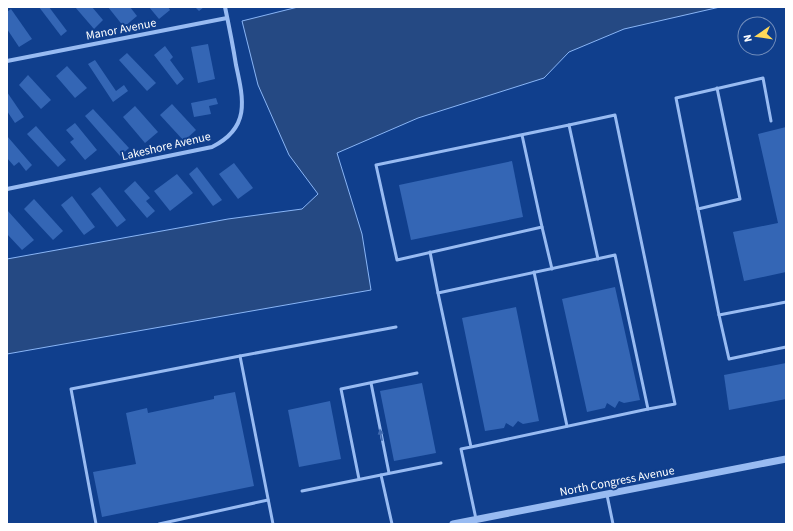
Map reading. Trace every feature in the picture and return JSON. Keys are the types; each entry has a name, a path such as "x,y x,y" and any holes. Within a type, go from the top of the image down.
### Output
{"street":[{"path":"225,7 227,18"},
{"name":"Manor Avenue","path":"7,61 227,18"},
{"name":"Lakeshore Avenue","path":"7,189 212,147 222,142 237,126 243,105 227,18"},
{"name":"North Congress Avenue","path":"453,524 476,519 487,521 607,494 786,459"}],"lane":[{"path":"771,121 763,78 676,98 729,359 786,347"},
{"path":"698,209 740,199 716,88"},
{"path":"476,519 462,449 675,404 614,115 376,165 397,260 542,227"},
{"path":"569,125 598,259"},
{"path":"522,135 552,269"},
{"path":"430,252 471,447"},
{"path":"438,293 616,255 648,409"},
{"path":"534,272 567,426"},
{"path":"719,315 786,302"},
{"path":"96,524 71,389 396,327"},
{"path":"240,356 273,524"},
{"path":"359,479 341,389 416,373"},
{"path":"371,383 389,473"},
{"path":"302,491 441,463"},
{"path":"381,475 392,524"},
{"path":"607,494 613,524"},
{"path":"159,524 268,500"}],"water":[{"path":"298,7 720,7 624,29 569,52 544,78 418,118 337,153 362,234 371,290 7,354 7,259 228,219 302,209 318,194 289,155 258,85 242,21"}],"building":[{"path":"39,7 49,7 67,31 61,36"},
{"path":"75,7 92,7 103,20 94,29"},
{"path":"108,7 130,7 137,16 124,27"},
{"path":"149,7 168,7 170,10 159,19"},
{"path":"195,7 204,7 199,11"},
{"path":"11,9 32,39 19,47 7,29 7,12"},
{"path":"208,44 215,79 198,83 191,47"},
{"path":"165,46 173,57 170,60 184,79 177,85 154,55"},
{"path":"127,53 156,83 147,91 119,60"},
{"path":"95,60 116,91 124,85 128,91 113,102 88,64"},
{"path":"67,66 87,88 75,98 56,76"},
{"path":"28,75 51,100 41,109 19,85"},
{"path":"7,92 24,117 15,123 7,111"},
{"path":"216,98 218,104 209,106 211,114 194,117 191,103"},
{"path":"172,104 196,130 184,141 160,115"},
{"path":"135,106 158,132 145,143 123,117"},
{"path":"93,109 129,148 120,156 85,116"},
{"path":"75,123 97,150 85,160 70,142 74,139 66,130"},
{"path":"36,126 66,160 58,167 27,134"},
{"path":"786,127 786,272 744,281 733,232 778,223 758,134"},
{"path":"7,136 32,165 26,171 19,162 14,166 7,158"},
{"path":"512,161 523,217 411,240 399,185"},
{"path":"234,163 253,188 238,199 219,174"},
{"path":"197,167 222,200 213,206 189,174"},
{"path":"177,174 193,193 170,211 154,191"},
{"path":"135,181 150,198 146,201 155,211 147,218 124,191"},
{"path":"100,187 126,220 117,227 91,194"},
{"path":"72,196 95,227 84,235 61,205"},
{"path":"34,199 63,231 53,240 24,209"},
{"path":"7,210 34,240 22,250 7,234"},
{"path":"615,287 640,400 624,403 619,401 615,408 607,403 605,408 587,412 562,299"},
{"path":"516,307 539,421 523,424 518,421 513,427 506,423 504,428 485,431 462,318"},
{"path":"786,363 786,399 729,410 724,375"},
{"path":"422,383 436,453 394,461 380,391"},
{"path":"235,392 254,486 102,517 93,472 136,464 126,413 147,408 148,413 214,399 214,396"},
{"path":"330,401 341,459 299,467 288,410"}]}
